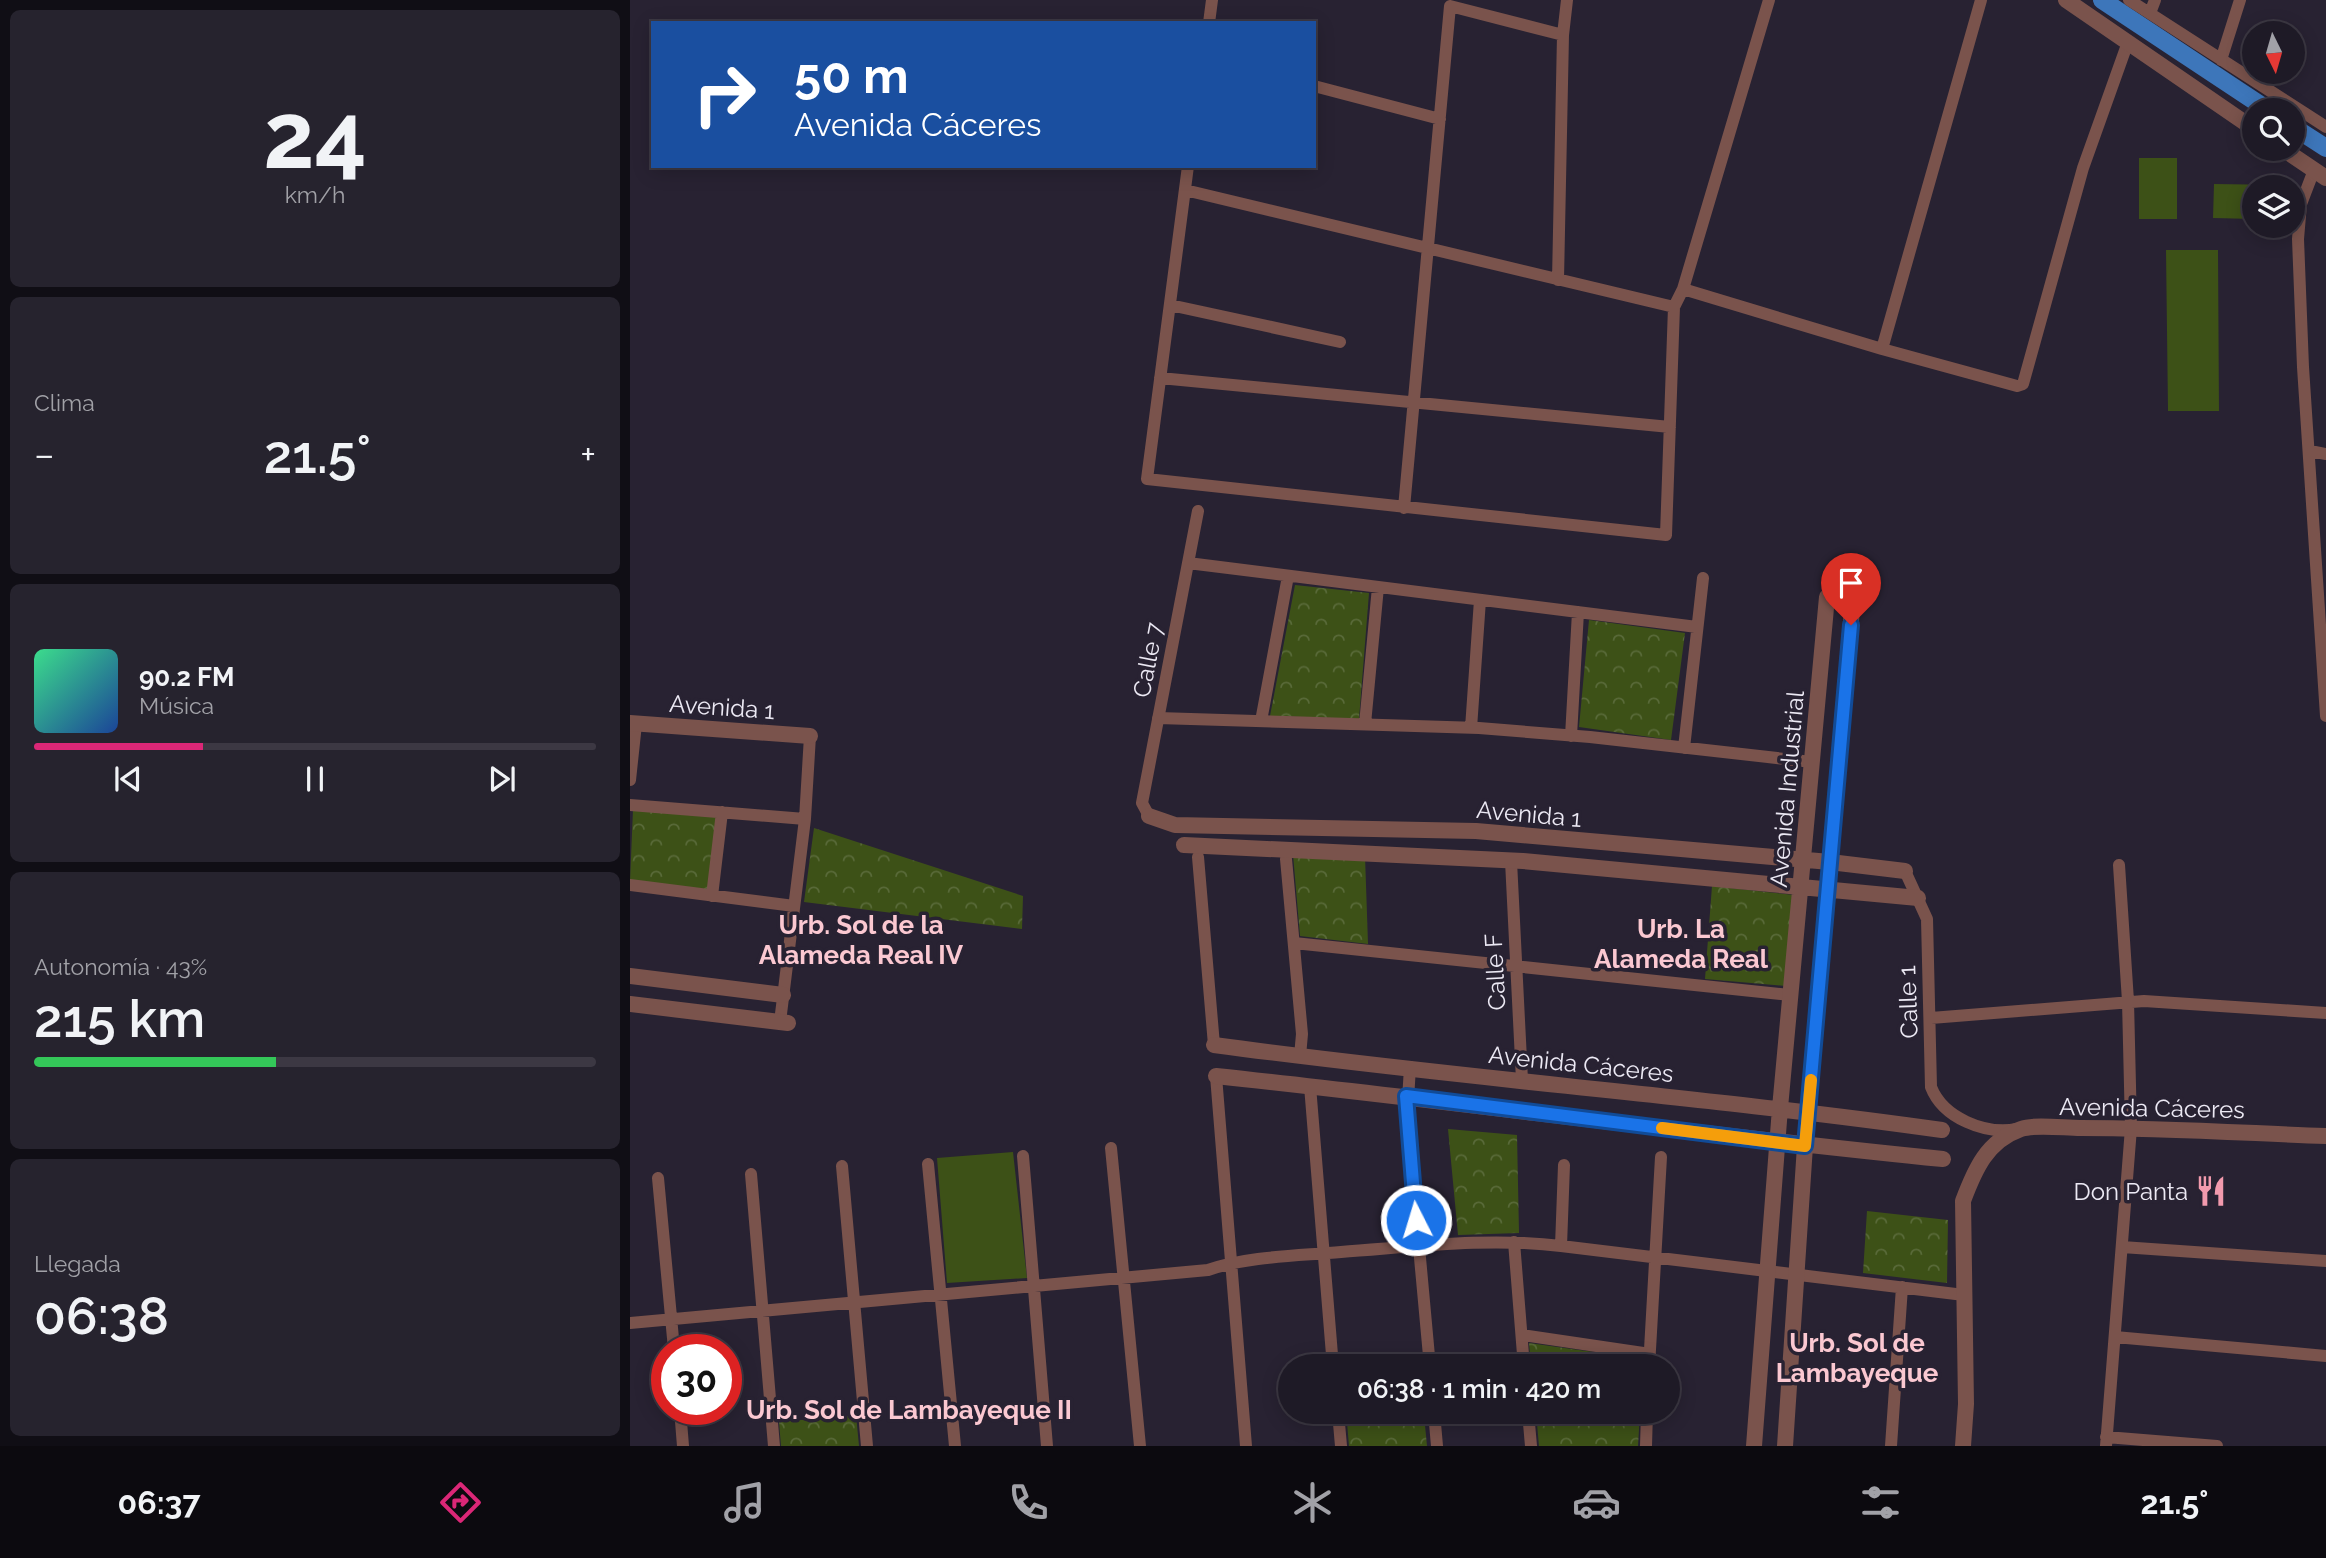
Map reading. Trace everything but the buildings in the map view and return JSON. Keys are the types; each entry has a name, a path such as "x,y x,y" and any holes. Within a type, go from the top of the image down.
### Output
{"street":[{"path":"1209,21 1212,0"},
{"path":"1558,279 1563,35 1567,0"},
{"path":"1188,168 1147,479 1666,535 1674,307 1683,289 1769,0"},
{"path":"1882,349 1981,0"},
{"path":"2066,0 2242,121"},
{"path":"2129,0 2325,123"},
{"path":"2150,13 2155,0"},
{"path":"2221,60 2240,0"},
{"path":"1404,508 1450,6 1563,35"},
{"path":"1683,289 1882,349 2017,386 2023,384 2083,168 2128,42"},
{"path":"1316,87 1440,119"},
{"path":"2301,161 2320,174 2304,195 2298,227 2303,367 2323,606 2326,716"},
{"path":"1185,190 1674,307"},
{"path":"1170,305 1340,342"},
{"path":"1160,378 1670,427"},
{"path":"2310,451 2326,454"},
{"name":"Calle 7","path":"1149,816 1142,803 1198,511"},
{"path":"1188,563 1698,627"},
{"path":"1261,721 1289,576"},
{"path":"1684,748 1703,578"},
{"path":"1365,724 1378,587"},
{"name":"Avenida Industrial","path":"1754,1446 1777,1142 1827,597"},
{"name":"Avenida Industrial","path":"1785,1446 1805,1146 1853,598"},
{"path":"1471,728 1480,600"},
{"path":"1571,736 1578,612"},
{"path":"1158,718 1471,728 1812,762"},
{"path":"630,780 633,723"},
{"name":"Avenida 1","path":"633,723 810,736"},
{"path":"630,1004 784,1023 783,995 805,819 810,736"},
{"path":"630,805 805,819"},
{"path":"712,896 722,813"},
{"name":"Avenida 1","path":"1149,816 1175,825 1476,831 1905,871"},
{"name":"Avenida 1","path":"1184,845 1511,861 1918,898"},
{"path":"1198,857 1214,1045"},
{"path":"1286,859 1302,1034 1300,1056"},
{"name":"Calle F","path":"1511,861 1522,1080"},
{"path":"2119,865 2128,1001 2131,1128 2106,1441 2217,1446"},
{"name":"Calle 1","path":"1905,871 1927,919 1931,1087 1936,1100 1964,1121"},
{"path":"630,885 794,906"},
{"path":"1294,943 1790,995"},
{"path":"630,976 783,995"},
{"path":"1931,1018 2128,1001 2326,1013"},
{"name":"Avenida Cáceres","path":"1214,1045 1780,1108 1942,1130"},
{"path":"1410,1067 1406,1096 1429,1354"},
{"path":"1246,1446 1216,1076 1406,1096 1805,1146 1943,1159"},
{"path":"1310,1086 1333,1354"},
{"path":"1942,1130 1964,1121 1986,1130 2008,1131 2023,1128"},
{"name":"Avenida Cáceres","path":"1964,1294 1963,1201 1975,1171 1986,1153 1996,1143 2023,1128 2131,1128 2326,1136"},
{"path":"1111,1148 1140,1446"},
{"path":"1023,1156 1047,1446"},
{"path":"1650,1354 1661,1157"},
{"path":"928,1164 955,1446"},
{"path":"1561,1245 1564,1165"},
{"path":"842,1167 867,1446"},
{"path":"751,1174 774,1446"},
{"path":"658,1178 672,1334"},
{"path":"1514,1242 1523,1354"},
{"path":"630,1323 1208,1270 1231,1262 1418,1246 1514,1242 1561,1245 1964,1294 1966,1404 1963,1446"},
{"path":"2122,1247 2326,1261"},
{"path":"1891,1446 1902,1287"},
{"path":"1522,1335 1619,1354"},
{"path":"2115,1337 2326,1356"},
{"path":"1339,1424 1341,1446"},
{"path":"1435,1424 1437,1446"},
{"path":"1529,1424 1531,1446"},
{"path":"1646,1446 1647,1424"},
{"path":"681,1425 683,1446"}],"green space":[{"path":"2139,158 2177,158 2177,219 2139,219"},
{"path":"2214,184 2242,184 2242,219 2213,218"},
{"path":"2166,250 2218,250 2219,411 2168,411"},
{"path":"1295,585 1369,593 1359,719 1270,716"},
{"path":"1589,620 1685,633 1671,740 1579,727"},
{"path":"633,810 718,817 708,891 630,881"},
{"path":"814,828 1023,896 1022,929 804,902"},
{"path":"1293,854 1365,856 1368,944 1300,936"},
{"path":"1712,886 1794,895 1786,986 1705,979"},
{"path":"1448,1129 1517,1135 1519,1233 1458,1235"},
{"path":"1013,1152 1027,1278 947,1283 937,1158"},
{"path":"1867,1211 1948,1220 1947,1283 1863,1273"},
{"path":"1529,1343 1607,1354 1530,1354"},
{"path":"856,1415 859,1446 781,1446 779,1422"},
{"path":"1347,1424 1425,1424 1427,1446 1349,1446"},
{"path":"1537,1424 1639,1424 1638,1446 1539,1446"}],"waterway":[{"path":"2102,0 2250,98"},
{"path":"2305,134 2326,148"}],"slow traffic":[{"path":"1662,1128 1805,1146 1811,1080"}],"place":[{"name":"Don Panta","path":"2211,1191"}],"district":[{"name":"Urb. Sol de la Alameda Real IV","path":"861,940"},
{"name":"Urb. La Alameda Real","path":"1681,944"},
{"name":"Urb. Sol de Lambayeque","path":"1857,1358"},
{"name":"Urb. Sol de Lambayeque II","path":"909,1410"}],"route":[{"path":"1416,1220 1406,1096 1805,1146 1851,625"}]}
